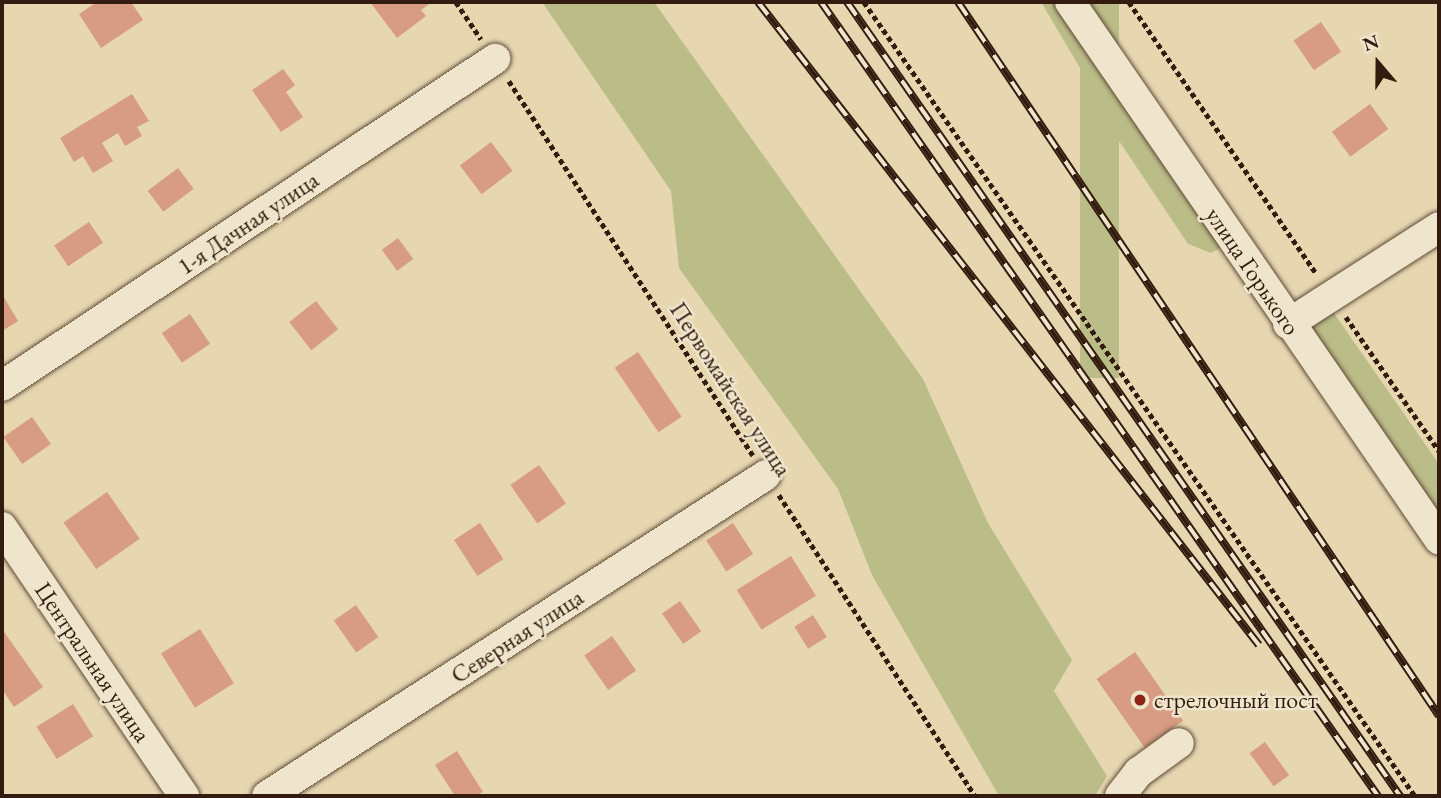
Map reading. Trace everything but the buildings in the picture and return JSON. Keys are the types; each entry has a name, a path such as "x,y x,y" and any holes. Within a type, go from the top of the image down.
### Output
{"street":[{"name":"улица Горького","path":"1070,2 1288,324 1439,539"},
{"name":"1-я Дачная улица","path":"2,386 495,59"},
{"path":"1288,324 1439,227"},
{"name":"Северная улица","path":"267,796 766,475"},
{"name":"Центральная улица","path":"2,527 184,796"},
{"path":"1120,796 1139,772 1179,743"}],"path":[{"name":"Первомайская улица","path":"456,2 975,796"},
{"path":"864,2 1415,796"},
{"path":"1129,2 1439,451"}],"green space":[{"path":"542,2 654,2 923,379 988,523 1072,660 1054,691 1107,776 1095,796 999,796 872,575 838,489 679,268 671,191"},
{"path":"1041,2 1061,2 1226,244 1211,253 1188,244 1097,108 1086,78"},
{"path":"1080,2 1119,2 1119,378 1080,378"},
{"path":"1331,309 1439,464 1439,523 1302,328"}],"railway":[{"path":"758,2 1259,645"},
{"path":"821,2 1378,796"},
{"path":"847,2 1400,796"},
{"path":"958,2 1439,716"}],"place":[{"name":"стрелочный пост","path":"1140,700"}]}
